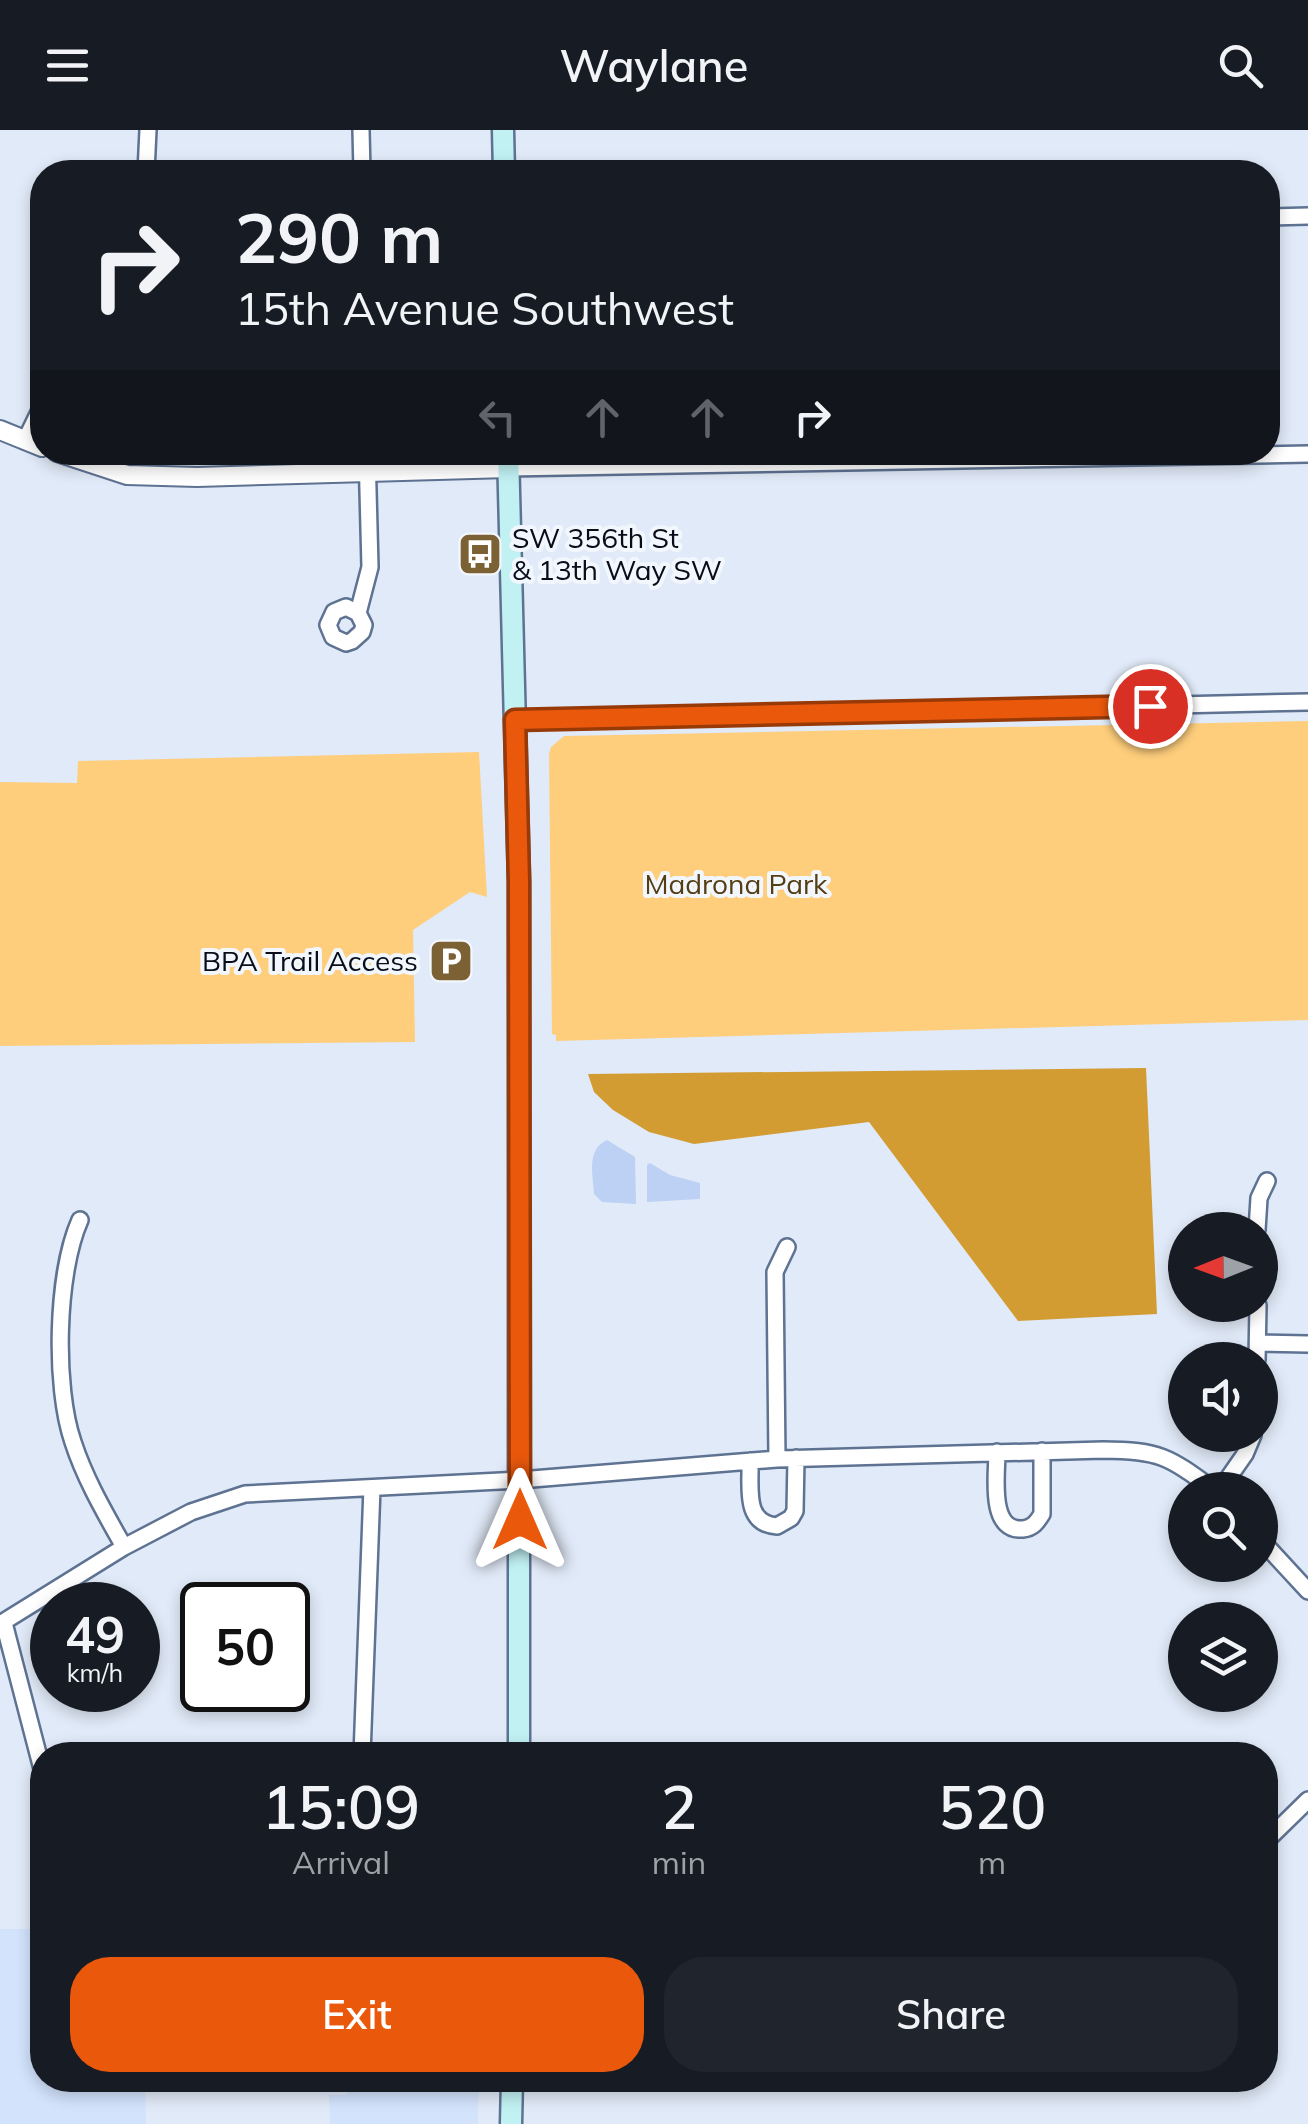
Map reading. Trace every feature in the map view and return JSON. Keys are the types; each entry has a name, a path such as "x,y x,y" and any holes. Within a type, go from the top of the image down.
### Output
{"main road":[{"path":"503,130 504,160"},
{"path":"508,465 519,882 519,1742"},
{"path":"511,2124 512,2092"}],"street":[{"path":"147,160 148,130"},
{"path":"361,130 362,160"},
{"path":"1280,217 1308,216"},
{"path":"0,430 30,442"},
{"path":"1280,454 1308,454"},
{"path":"97,465 127,475 196,477 333,465"},
{"path":"358,613 370,567 367,465"},
{"path":"515,720 1308,702"},
{"path":"1259,1212 1259,1198 1267,1181"},
{"path":"80,1220 64,1267 64,1390 71,1439 124,1547"},
{"path":"777,1459 776,1272 787,1247"},
{"path":"1278,1349 1308,1344"},
{"path":"34,1742 2,1623 124,1547 191,1512 245,1494 520,1480 777,1459 997,1452 1142,1450 1164,1454 1190,1472"},
{"path":"997,1452 999,1514 1009,1526 1024,1529 1042,1514 1042,1451"},
{"path":"750,1461 752,1510 762,1522 778,1526 792,1518 795,1511 796,1458"},
{"path":"362,1742 372,1488"},
{"path":"1278,1559 1308,1591"},
{"path":"1278,1829 1308,1800"}],"shaded area":[{"path":"1146,1068 1157,1314 1018,1321 869,1122 694,1144 649,1132 613,1110 594,1092 588,1074"},
{"path":"607,1140 635,1157 636,1204 602,1202 594,1194 593,1156"},
{"path":"650,1163 670,1175 700,1183 700,1199 647,1202"},
{"path":"0,1929 30,1929 30,2092 145,2092 146,2124 0,2124"},
{"path":"479,2092 478,2124 330,2124 329,2095"}],"green space":[{"name":"Madrona Park","path":"1308,721 1308,1020 556,1041 552,1034 549,754 564,736"},
{"path":"479,752 487,897 470,892 413,930 415,1042 0,1046 0,782 77,783 78,761"}],"place":[{"name":"SW 356th St & 13th Way SW","path":"480,554"},
{"name":"BPA Trail Access","path":"451,961"}],"route":[{"path":"520,1520 515,720 1150,706"}]}
